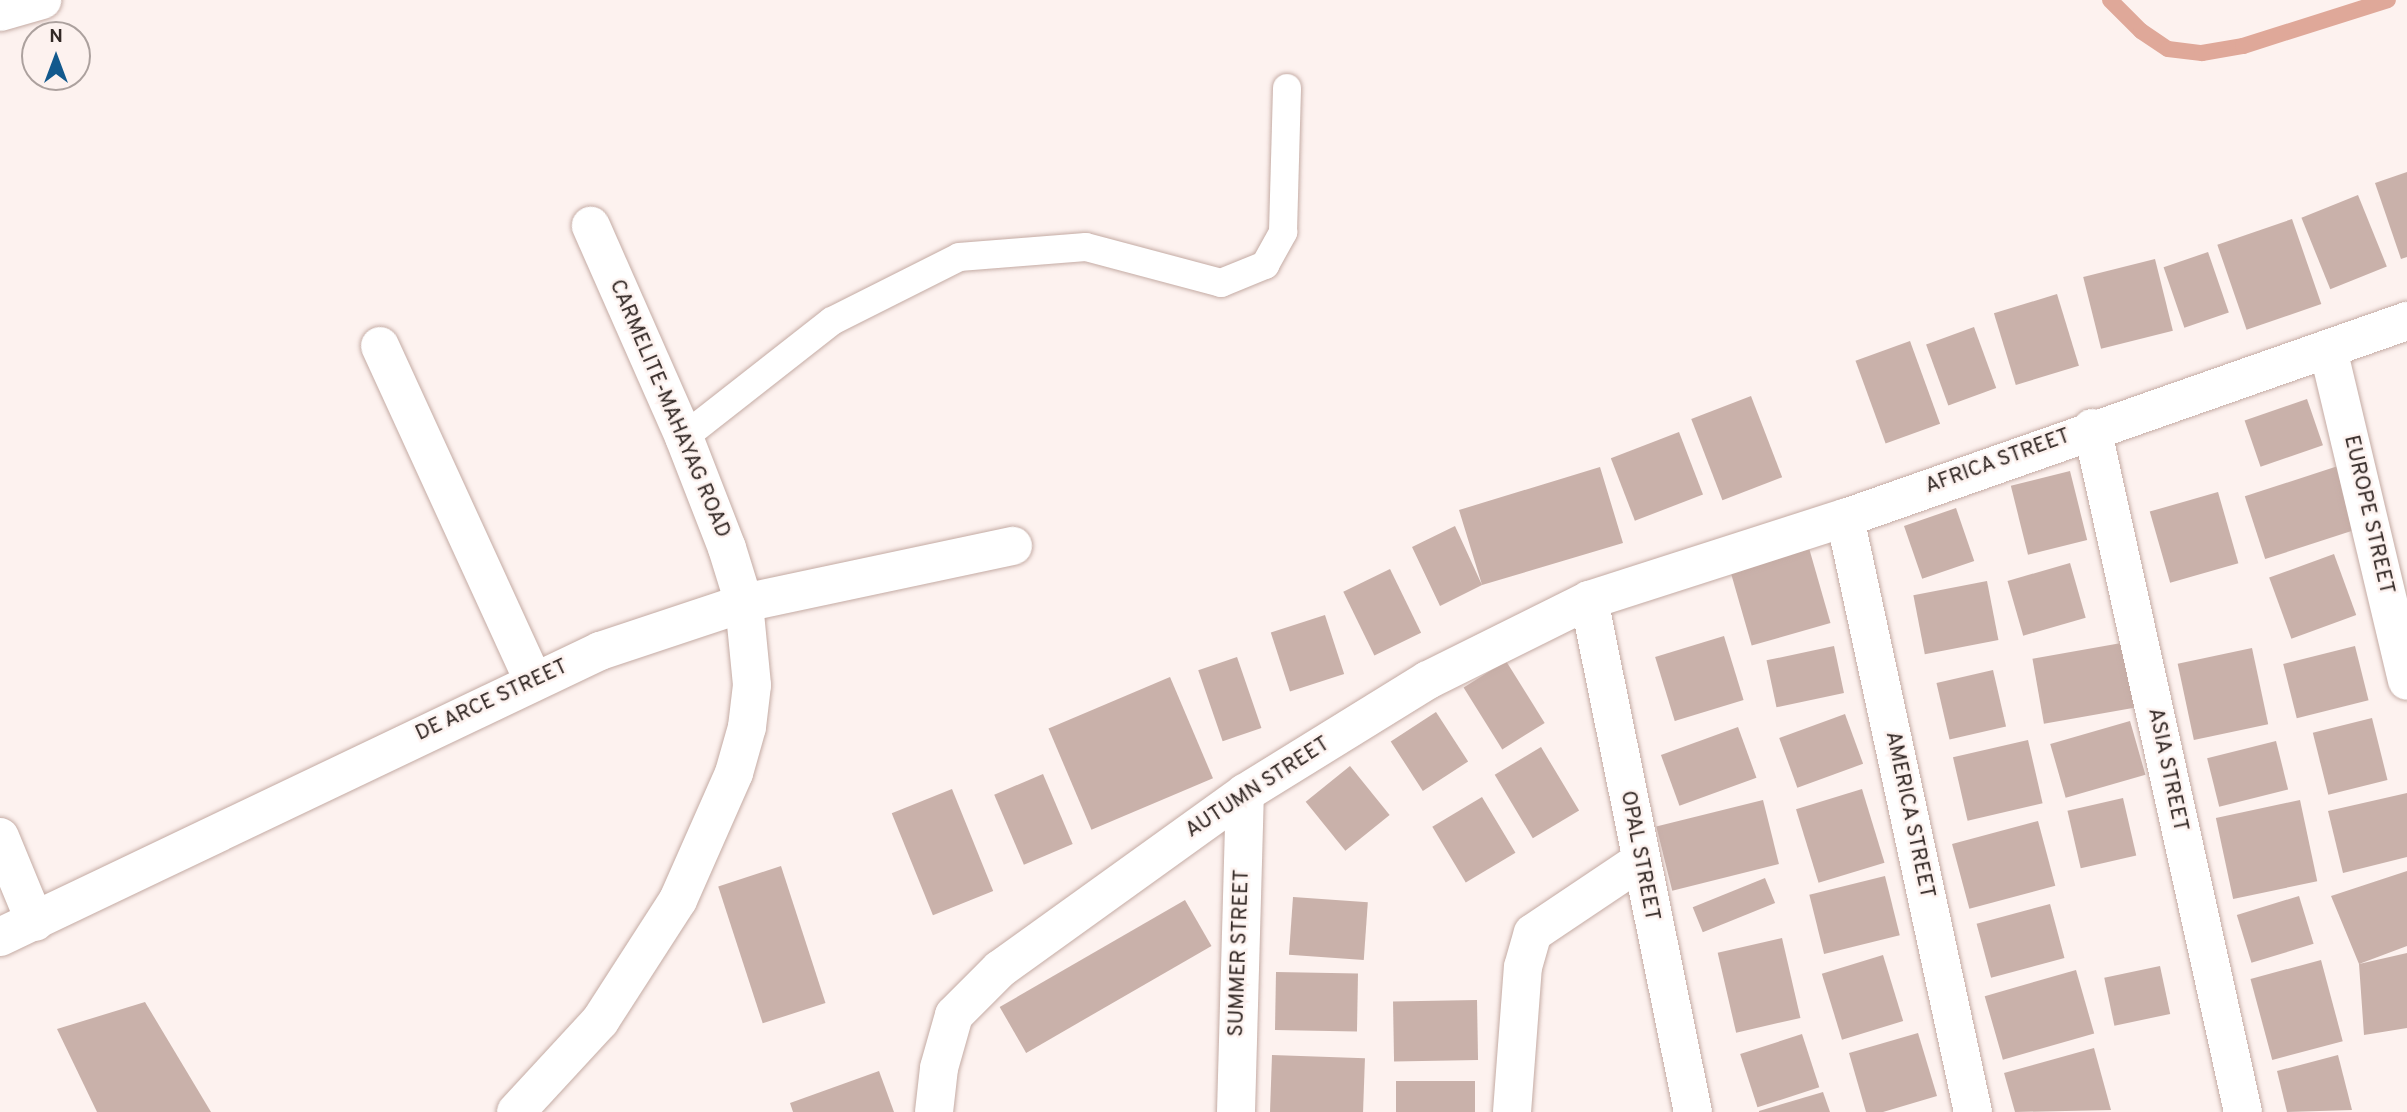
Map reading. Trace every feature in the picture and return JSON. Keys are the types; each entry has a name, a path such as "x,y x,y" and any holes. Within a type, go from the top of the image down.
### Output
{"street":[{"path":"0,12 42,0"},
{"name":"CARMELITE-MAHAYAG ROAD","path":"536,1103 600,1021 678,900 716,823 747,727 751,646 744,603 684,437 591,226"},
{"name":"AFRICA STREET","path":"1588,600 1845,518 2092,428 2407,321"},
{"path":"380,346 533,680"},
{"name":"EUROPE STREET","path":"2329,349 2407,681"},
{"name":"ASIA STREET","path":"2092,428 2243,1112"},
{"name":"AMERICA STREET","path":"1845,518 1973,1112"},
{"name":"DE ARCE STREET","path":"0,937 533,680 663,627 744,603 1013,546"},
{"name":"AUTUMN STREET","path":"934,1112 939,1068 954,1015 1000,969 1245,793 1428,680 1588,600"},
{"name":"OPAL STREET","path":"1588,600 1693,1112"},
{"name":"SUMMER STREET","path":"1236,1112 1245,793"},
{"path":"0,837 35,922"},
{"path":"1513,1112 1516,1025 1522,967 1533,933 1640,861"}],"lane":[{"path":"684,437 832,321 958,257 1086,247 1221,283 1265,265 1283,232 1287,88"}],"building":[{"path":"2407,172 2407,257 2401,259 2375,183"},
{"path":"2358,195 2387,266 2330,289 2301,218"},
{"path":"2292,219 2321,304 2247,330 2217,245"},
{"path":"2208,252 2229,313 2184,328 2164,267"},
{"path":"2155,259 2173,331 2101,349 2083,277"},
{"path":"2057,294 2079,366 2016,385 1994,313"},
{"path":"1974,327 1996,388 1948,406 1926,344"},
{"path":"1910,341 1940,424 1886,444 1855,361"},
{"path":"1751,396 1782,477 1722,500 1691,419"},
{"path":"2307,399 2323,445 2261,467 2245,420"},
{"path":"1679,432 1703,495 1635,521 1611,458"},
{"path":"2338,466 2358,529 2265,559 2245,496"},
{"path":"1600,467 1623,543 1482,585 1459,510"},
{"path":"2070,471 2087,540 2028,555 2011,486"},
{"path":"2218,492 2238,563 2170,583 2150,512"},
{"path":"1956,508 1974,561 1922,579 1904,526"},
{"path":"1455,526 1482,585 1440,606 1412,547"},
{"path":"1809,548 1830,623 1752,646 1730,571"},
{"path":"2334,554 2356,615 2291,639 2269,578"},
{"path":"2070,563 2086,618 2023,636 2008,581"},
{"path":"1390,569 1421,633 1374,656 1343,592"},
{"path":"1987,581 1998,640 1925,654 1913,595"},
{"path":"1325,615 1344,674 1290,692 1271,633"},
{"path":"1724,636 1744,700 1675,721 1655,657"},
{"path":"2127,642 2138,707 2044,724 2032,659"},
{"path":"1834,646 1844,693 1776,707 1767,660"},
{"path":"2355,646 2369,700 2297,718 2283,664"},
{"path":"2252,648 2268,724 2194,740 2178,664"},
{"path":"1237,657 1261,728 1223,741 1198,670"},
{"path":"1506,661 1545,723 1502,749 1464,687"},
{"path":"1993,670 2006,727 1950,740 1936,683"},
{"path":"1170,677 1213,778 1091,830 1048,729"},
{"path":"1436,712 1468,761 1423,791 1391,741"},
{"path":"1845,714 1863,764 1797,788 1779,738"},
{"path":"2372,718 2387,780 2328,795 2313,733"},
{"path":"2130,721 2145,775 2066,798 2050,744"},
{"path":"1738,727 1756,778 1679,806 1661,755"},
{"path":"2028,740 2043,803 1968,821 1953,757"},
{"path":"2276,741 2288,790 2219,807 2207,758"},
{"path":"1541,747 1579,810 1533,838 1495,775"},
{"path":"1350,766 1390,815 1345,851 1306,802"},
{"path":"1043,774 1073,844 1024,865 994,795"},
{"path":"952,789 993,891 933,915 892,813"},
{"path":"1862,789 1885,863 1819,883 1796,809"},
{"path":"2407,793 2407,857 2343,873 2328,811"},
{"path":"1482,797 1515,853 1466,883 1432,827"},
{"path":"2123,798 2136,855 2081,868 2067,811"},
{"path":"1763,800 1779,864 1672,891 1656,827"},
{"path":"2300,800 2317,881 2233,899 2216,818"},
{"path":"2038,821 2055,886 1969,909 1952,844"},
{"path":"781,866 825,1003 763,1023 718,886"},
{"path":"2407,871 2407,946 2359,964 2331,896"},
{"path":"1885,876 1900,935 1824,954 1809,895"},
{"path":"1765,878 1775,903 1703,932 1693,907"},
{"path":"2299,896 2314,944 2251,963 2237,915"},
{"path":"1293,897 1368,902 1364,960 1289,955"},
{"path":"1185,900 1212,946 1026,1053 1000,1007"},
{"path":"2050,904 2064,958 1991,978 1977,924"},
{"path":"1782,938 1800,1018 1736,1033 1718,953"},
{"path":"2407,953 2407,1028 2364,1035 2359,964"},
{"path":"1883,955 1903,1021 1842,1040 1822,974"},
{"path":"2321,960 2343,1041 2272,1060 2250,979"},
{"path":"2160,966 2170,1014 2114,1026 2104,978"},
{"path":"2076,970 2094,1033 2003,1060 1985,996"},
{"path":"1276,972 1358,973 1357,1031 1275,1030"},
{"path":"1477,1000 1478,1060 1394,1061 1393,1001"},
{"path":"145,1002 211,1112 97,1112 57,1029"},
{"path":"1918,1033 1937,1096 1883,1112 1866,1112 1849,1053"},
{"path":"1802,1034 1819,1087 1757,1107 1740,1054"},
{"path":"2094,1048 2111,1110 2015,1112 2004,1073"},
{"path":"1272,1055 1365,1058 1363,1112 1270,1112"},
{"path":"2338,1055 2352,1110 2287,1112 2277,1071"},
{"path":"879,1071 894,1112 793,1112 790,1103"},
{"path":"1396,1081 1475,1081 1475,1112 1396,1112"},
{"path":"1823,1092 1830,1112 1759,1112 1759,1111"}],"waterway":[{"path":"2110,0 2141,31 2168,49 2202,53 2243,46 2388,0"}]}
